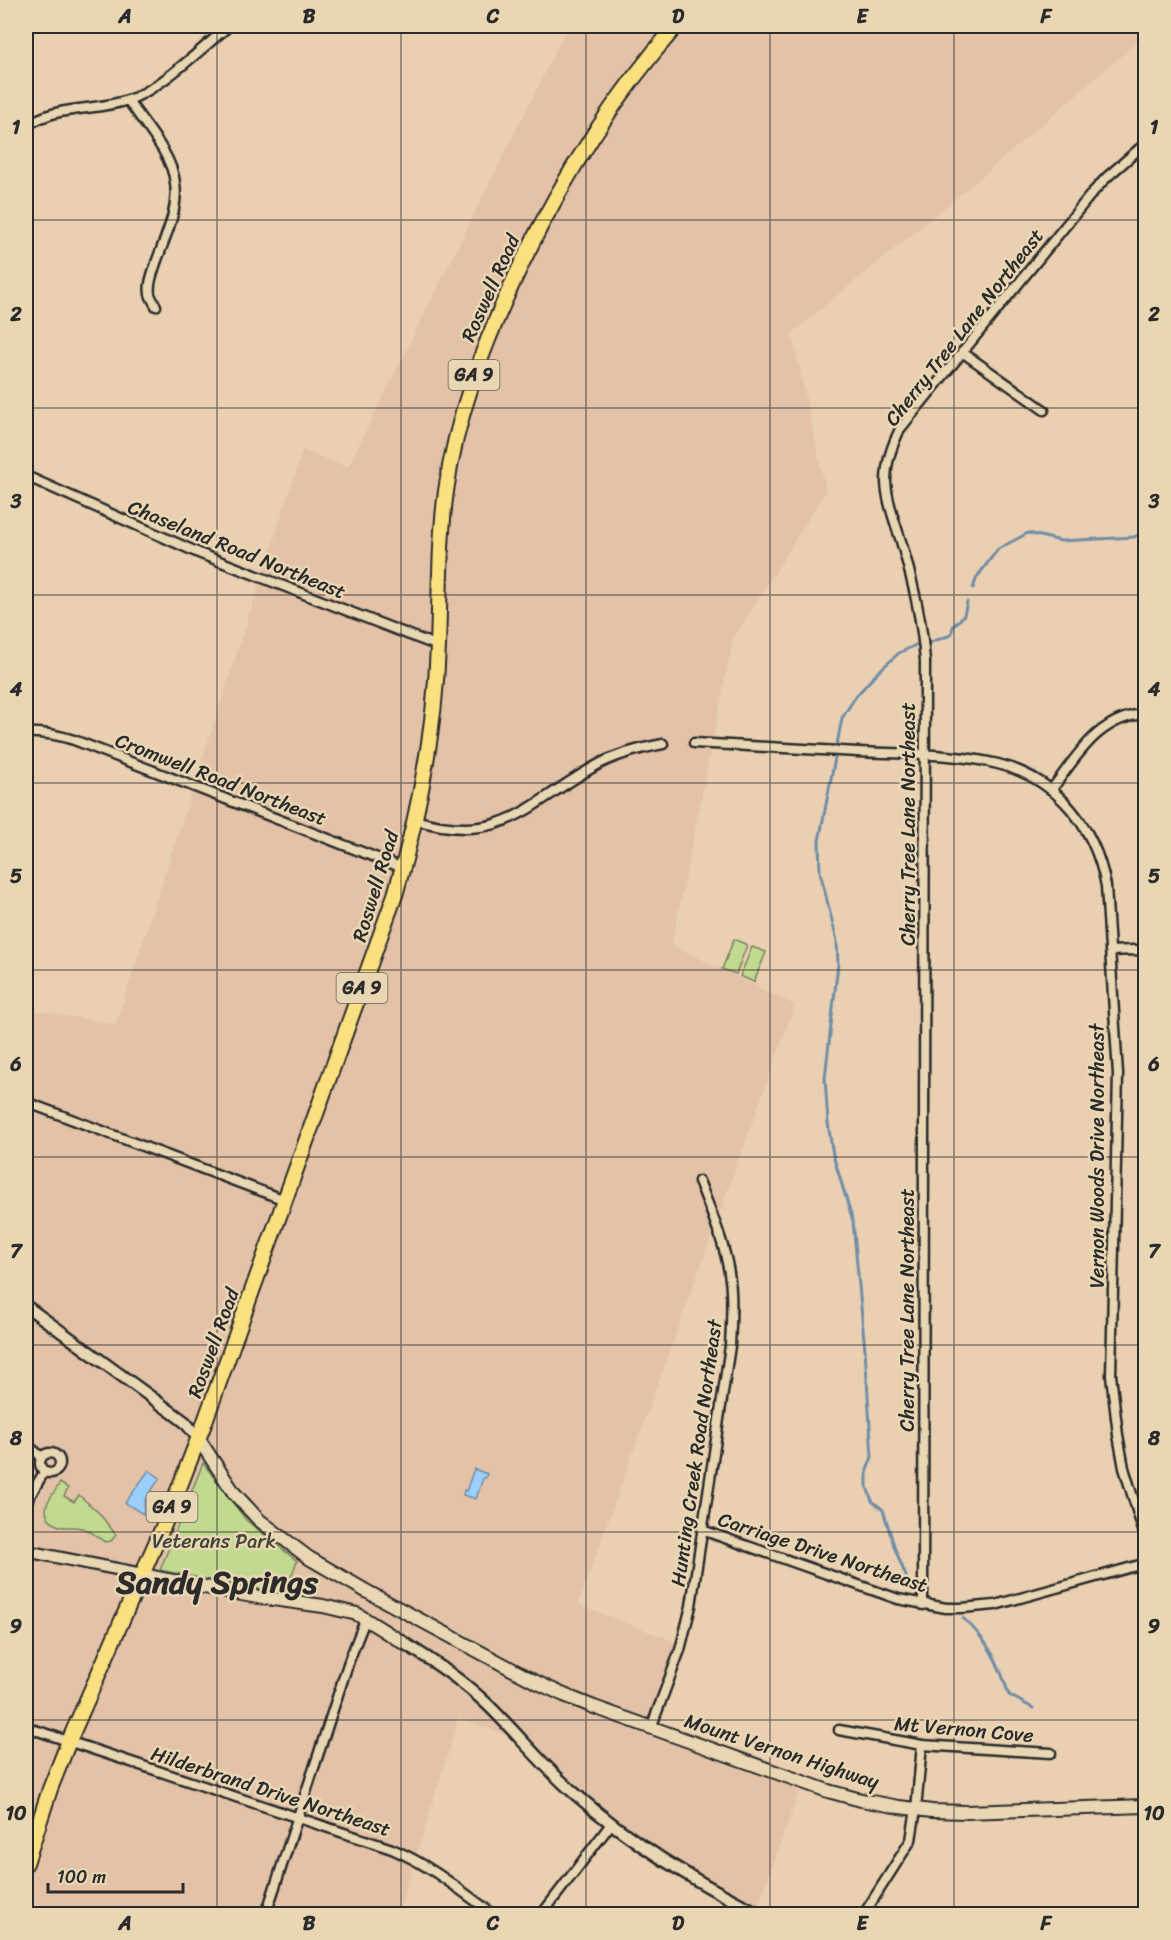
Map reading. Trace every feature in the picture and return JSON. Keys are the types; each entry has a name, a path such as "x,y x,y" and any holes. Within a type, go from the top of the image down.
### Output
{"main road":[{"name":"Roswell Road","path":"26,1863 50,1789 69,1741 170,1511 198,1438 403,868 415,820 432,720 438,646 439,565 446,491 455,441 488,337 530,246 567,177 592,136 624,91 676,26"},
{"name":"Mount Vernon Highway","path":"198,1438 234,1493 259,1520 282,1540 309,1558 402,1611 561,1693 651,1728 828,1791 861,1800 916,1809 966,1812 1146,1806"},
{"path":"142,1574 357,1614 402,1642"}],"street":[{"path":"26,126 39,118 60,111 128,100 143,93 229,26"},
{"path":"128,100 166,155 176,182 174,213 150,282 150,294 156,306"},
{"name":"Cherry Tree Lane Northeast","path":"923,1605 925,661 923,628 917,598 888,497 887,469 891,448 900,429 1093,192 1146,143"},
{"path":"962,352 1044,410"},
{"name":"Chaseland Road Northeast","path":"26,476 201,554 438,646"},
{"path":"1052,789 1097,733 1121,719 1146,714"},
{"name":"Cromwell Road Northeast","path":"26,733 59,735 74,740 403,868"},
{"name":"Vernon Woods Drive Northeast","path":"694,743 925,755 974,759 999,764 1028,775 1052,789 1081,822 1099,856 1106,886 1118,1074 1111,1375 1124,1468 1146,1540"},
{"path":"415,820 453,828 484,827 501,823 529,810 603,762 632,750 663,744"},
{"path":"1111,951 1146,951"},
{"path":"26,1102 285,1200"},
{"name":"Hunting Creek Road Northeast","path":"651,1728 686,1629 730,1346 732,1311 730,1280 724,1251 699,1181"},
{"path":"26,1306 185,1422 198,1438"},
{"path":"26,1444 42,1457"},
{"path":"54,1454 60,1462 57,1471 44,1472 40,1467 42,1457 54,1454"},
{"path":"26,1503 44,1472"},
{"name":"Carriage Drive Northeast","path":"702,1530 898,1599 923,1605 962,1608 995,1605 1145,1562"},
{"path":"26,1551 142,1574"},
{"path":"266,1914 349,1661 365,1620"},
{"path":"402,1642 449,1673 486,1703 572,1791 611,1824 666,1863 706,1887 760,1914"},
{"name":"Hilderbrand Drive Northeast","path":"26,1726 392,1849 439,1873 493,1914"},
{"name":"Mt Vernon Cove","path":"839,1730 922,1745 1051,1753"},
{"path":"864,1914 911,1840 922,1745"},
{"path":"542,1914 611,1824"}],"shaded area":[{"path":"568,26 1145,26 1145,35 977,181 792,333 826,491 733,639 672,945 795,1005 578,1604 684,1645 658,1734 800,1789 755,1914 748,1914 598,1818 521,1741 459,1718 398,1914 26,1914 26,1009 116,1024 303,450 348,467"}],"green space":[{"path":"734,939 747,945 736,974 722,969"},
{"path":"752,947 766,952 754,982 740,976"},
{"name":"Veterans Park","path":"203,1463 246,1520 297,1561 285,1592 244,1587 160,1570"},
{"path":"60,1483 68,1488 64,1496 74,1502 79,1495 99,1513 116,1535 111,1541 105,1542 82,1528 62,1527 50,1520 46,1509 47,1504"}],"water":[{"path":"474,1469 487,1474 483,1478 476,1499 463,1495"},
{"path":"149,1470 160,1478 145,1500 143,1514 125,1503"}],"waterway":[{"path":"973,588 977,577 998,549 1028,533 1061,541 1134,537 1146,531"},
{"path":"931,642 951,635 953,627 964,615 967,602"},
{"path":"837,744 842,718 856,696 899,653 920,643"},
{"path":"835,758 819,841 820,872 837,941 838,964 825,1078 828,1123 833,1155 853,1221 872,1457 867,1470 867,1487 872,1501 883,1510 910,1586"},
{"path":"963,1618 980,1635 992,1653 1009,1695 1033,1708"}],"district":[{"name":"Sandy Springs","path":"217,1582"}]}
